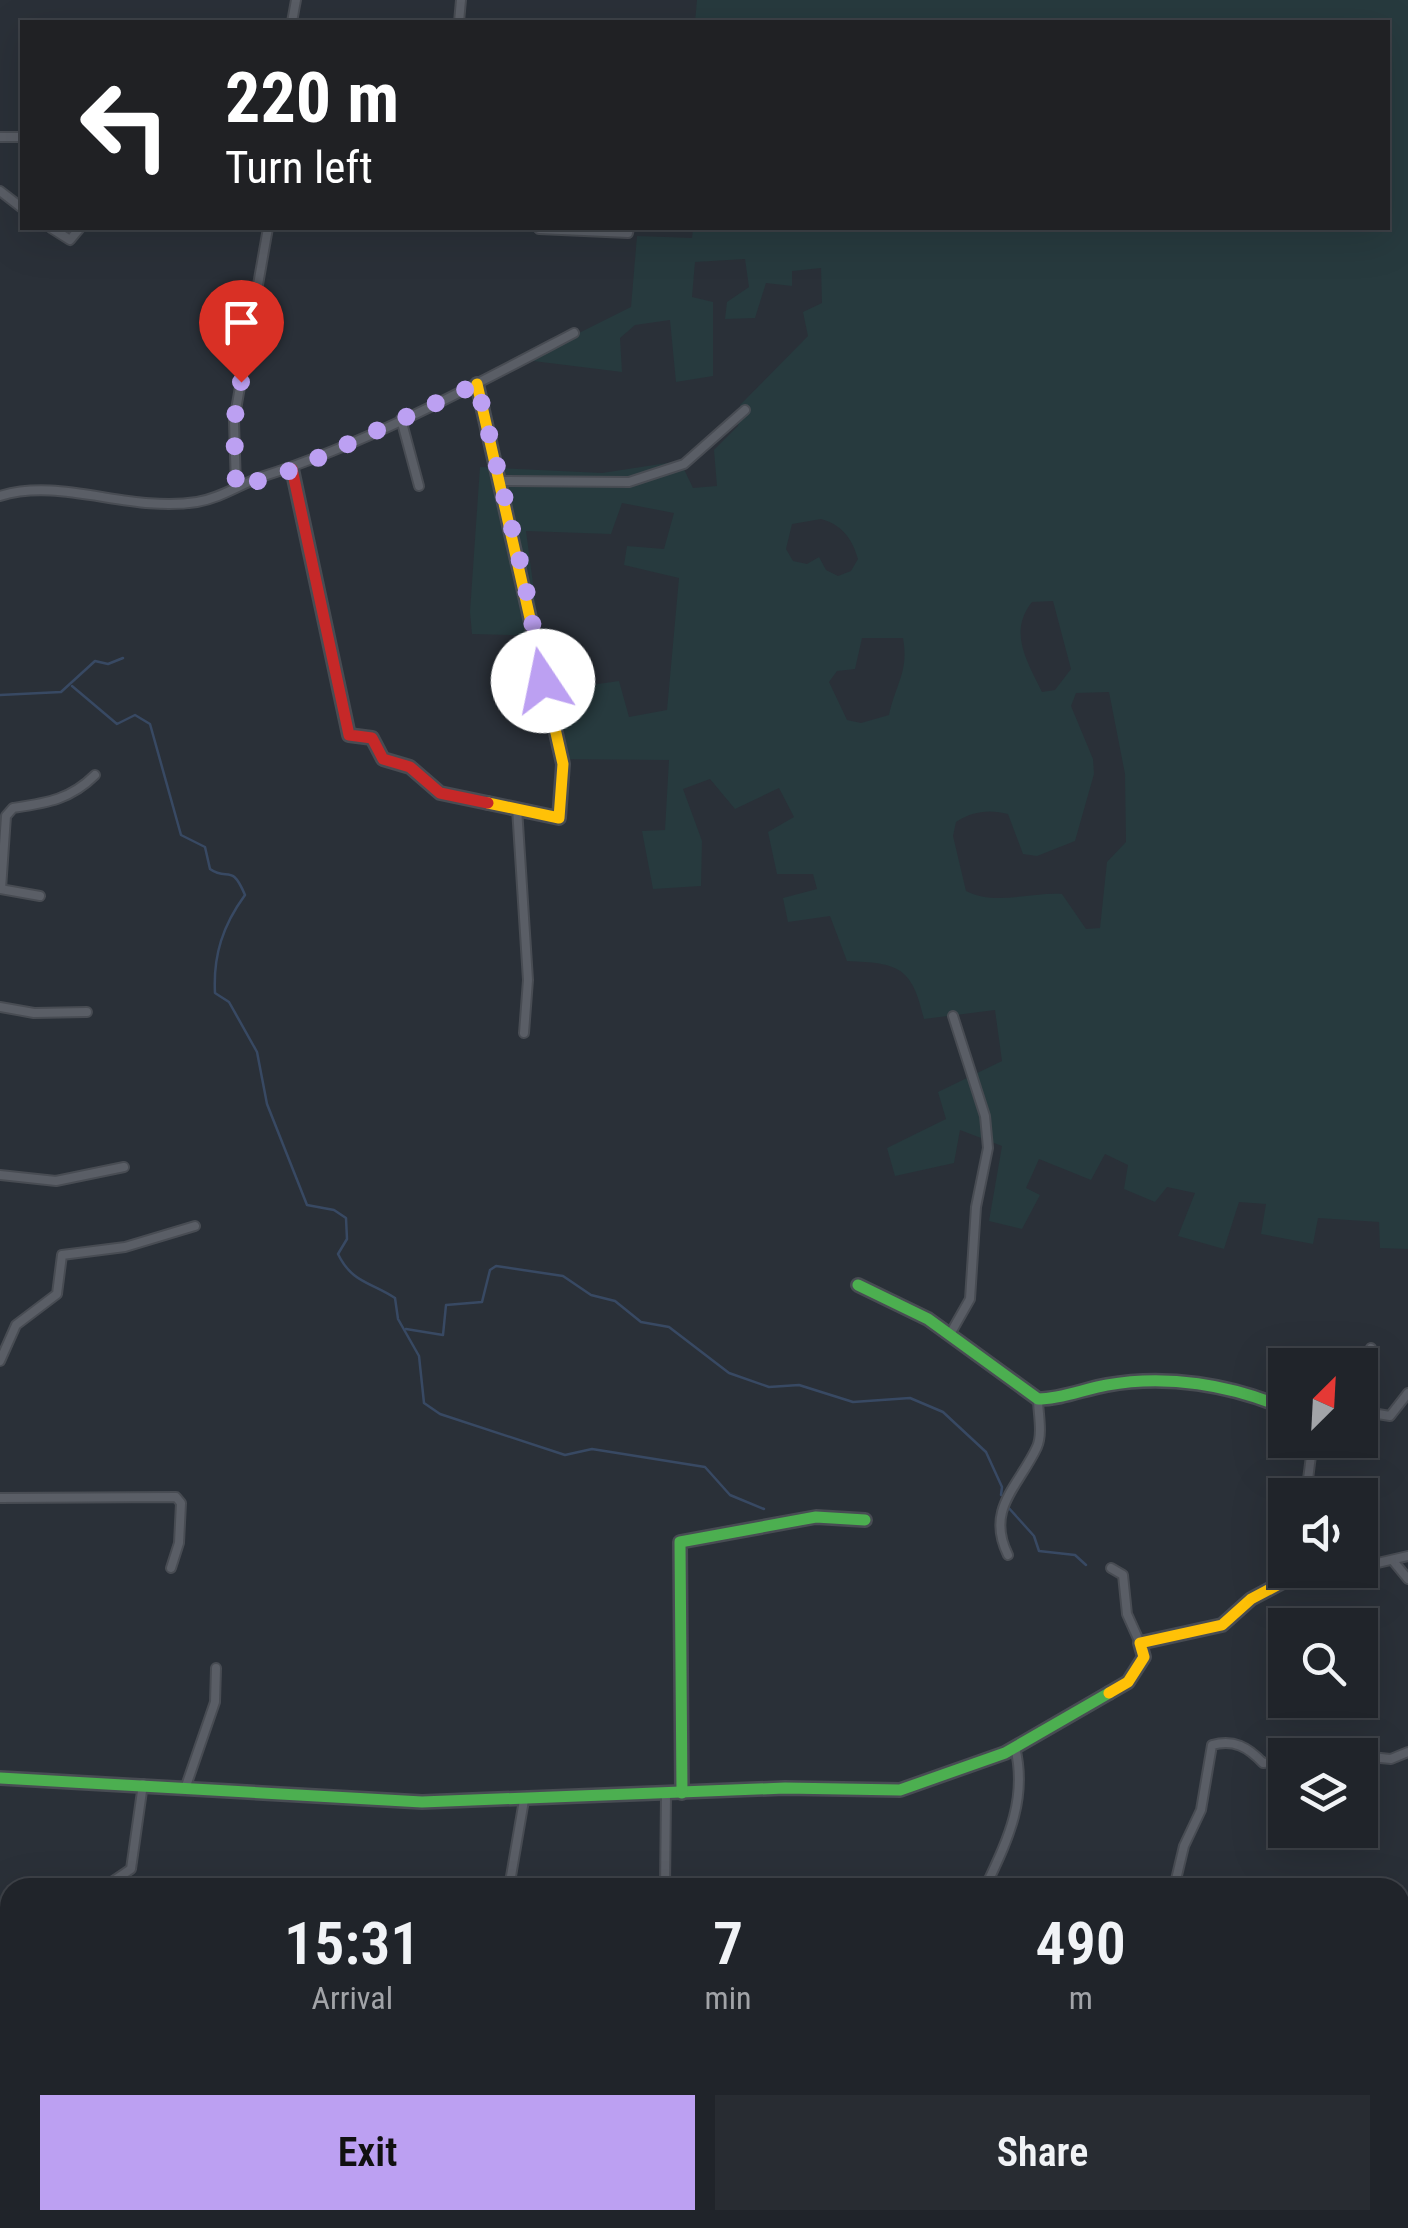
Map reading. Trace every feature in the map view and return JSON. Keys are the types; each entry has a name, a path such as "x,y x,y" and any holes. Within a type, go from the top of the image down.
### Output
{"street":[{"path":"0,191 20,206"},
{"path":"55,230 70,240 78,230"},
{"path":"236,488 234,422 268,230"},
{"path":"575,230 629,230"},
{"path":"0,496 38,490 91,495 135,506 219,497 292,470 401,420 574,333"},
{"path":"292,470 348,734 372,738 384,759 410,767 440,794 559,818 563,764 524,578 477,384"},
{"path":"498,482 629,482 684,464 745,410"},
{"path":"401,420 420,486"},
{"path":"40,896 0,888 6,816 12,808 66,797 95,775"},
{"path":"517,808 528,980 524,1033"},
{"path":"0,1007 34,1013 87,1012"},
{"path":"949,1336 970,1299 976,1206 988,1148 985,1116 953,1016"},
{"path":"0,1174 56,1180 124,1167"},
{"path":"0,1361 16,1326 57,1294 62,1255 125,1247 194,1226"},
{"path":"858,1285 871,1297 916,1312 1038,1399 1123,1383 1216,1386 1248,1391 1268,1400"},
{"path":"1378,1414 1390,1416 1408,1393"},
{"path":"1008,1555 998,1522 1001,1507 1036,1447 1038,1399"},
{"path":"0,1498 176,1497 181,1504 179,1543 170,1568"},
{"path":"682,1793 680,1542 816,1517 865,1520"},
{"path":"1378,1564 1408,1556"},
{"path":"1394,1562 1408,1579"},
{"path":"0,1778 422,1802 900,1790 1015,1747 1128,1682 1144,1657 1127,1614 1123,1575 1111,1568"},
{"path":"1140,1644 1222,1625 1268,1588"},
{"path":"186,1786 215,1702 216,1668"},
{"path":"1176,1878 1184,1846 1201,1810 1212,1745 1227,1741 1251,1750 1263,1764 1268,1763"},
{"path":"989,1878 1017,1814 1019,1764 1015,1747"},
{"path":"1378,1757 1391,1758 1408,1752"},
{"path":"118,1878 131,1869 143,1784"},
{"path":"666,1794 666,1878"},
{"path":"511,1878 524,1800"}],"green space":[{"path":"697,0 1408,0 1408,1249 1380,1248 1379,1222 1318,1218 1313,1244 1261,1234 1266,1204 1239,1202 1224,1249 1178,1236 1195,1193 1167,1187 1155,1202 1124,1189 1128,1165 1105,1154 1091,1180 1039,1159 1026,1188 1040,1195 1022,1229 989,1221 1002,1146 960,1130 954,1163 895,1176 887,1148 946,1119 938,1092 1002,1061 995,1010 924,1019 914,988 901,971 847,961 830,916 788,922 783,898 817,889 813,874 777,874 768,832 794,817 779,788 735,809 710,779 683,789 702,841 701,886 653,889 642,831 665,830 669,760 554,759 542,692 619,681 629,717 667,710 679,578 624,565 627,546 664,549 674,513 622,503 611,534 526,531 540,636 472,634 470,612 480,467 602,473 680,461 693,488 717,486 714,450 738,426 740,405 808,336 803,312 822,303 821,268 792,271 792,286 766,283 755,318 725,319 727,302 749,287 745,259 695,262 692,297 713,302 713,376 676,382 670,320 635,325 620,338 622,372 525,360 631,307 637,236 692,238 693,230 1390,230 1390,20 695,20","holes":["821,519 840,529 853,545 858,559 851,571 838,576 826,570 819,557 807,564 793,561 786,549 792,524","1053,601 1071,669 1055,690 1042,692 1022,647 1021,624 1032,602","862,638 903,638 904,650 903,669 889,715 861,723 847,720 829,682 837,671 855,669","1109,692 1125,774 1126,842 1107,862 1100,928 1086,929 1062,894 988,898 966,891 953,836 956,822 962,818 975,813 1008,814 1023,854 1037,856 1075,841 1094,774 1093,759 1071,706 1076,693"]}],"waterway":[{"path":"0,695 61,692 95,661 108,664 123,658"},
{"path":"72,686 117,724 135,715 150,724 181,835 205,847 210,869 233,876 245,895 221,941 215,993 229,1002 257,1052 267,1104 307,1205 334,1210 346,1218 347,1239 338,1254 343,1264 395,1298 398,1319 419,1356 424,1403 440,1414 565,1455 592,1449 705,1467 730,1495 764,1509"},
{"path":"406,1329 443,1335 446,1305 482,1302 490,1270 496,1266 563,1276 591,1295 615,1301 641,1322 669,1327 729,1373 769,1387 799,1385 853,1402 910,1398 943,1412 986,1452 1002,1487 1001,1495"},
{"path":"1007,1506 1034,1536 1039,1551 1075,1555 1086,1565"}],"traffic: fast":[{"path":"858,1285 928,1319 1038,1399 1130,1382 1175,1381 1220,1388 1268,1402"},
{"path":"682,1793 680,1542 816,1517 865,1520"},
{"path":"0,1778 422,1802 785,1788 900,1790 1005,1753 1109,1693"}],"traffic: slow":[{"path":"477,384 563,764 559,818 488,803"},
{"path":"1109,1693 1128,1682 1144,1657 1140,1643 1222,1625 1251,1599 1272,1588"}],"traffic: jam":[{"path":"292,469 349,735 372,738 383,759 410,767 440,793 488,803"}],"route":[{"path":"241,382 234,422 236,488 292,470 477,384 524,578 543,681"}]}
